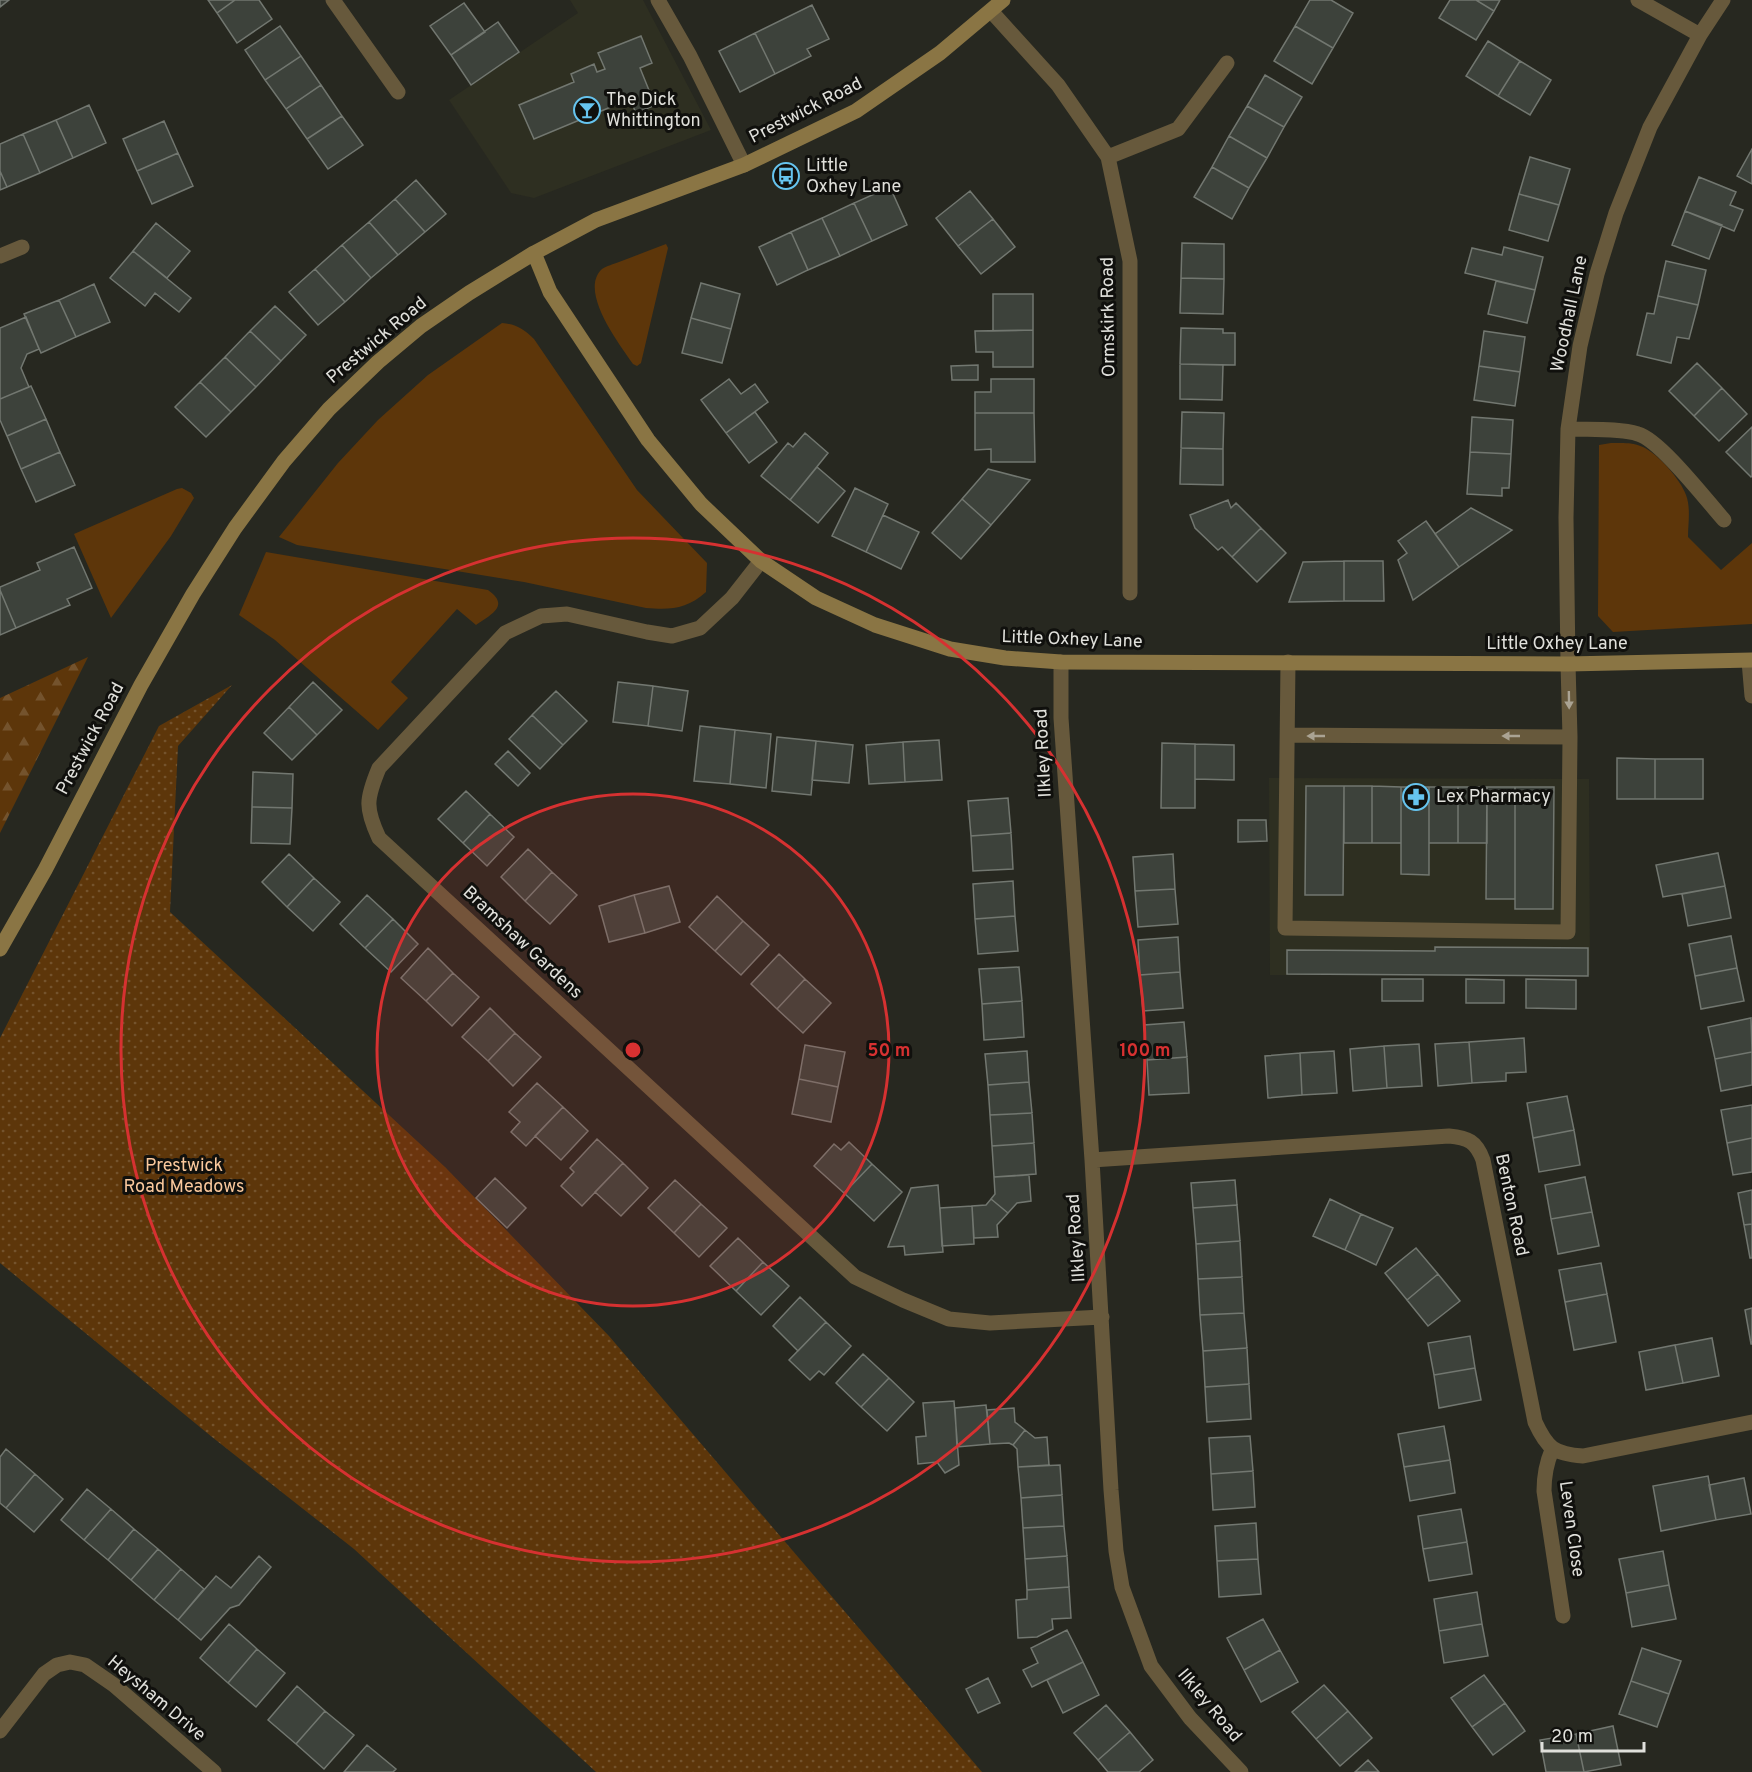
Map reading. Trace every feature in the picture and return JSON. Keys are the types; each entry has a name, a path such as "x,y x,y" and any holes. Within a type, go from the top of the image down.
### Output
{"main road":[{"name":"Prestwick Road","path":"0,949 45,870 141,685 235,528 284,461 329,409 378,362 421,326 469,293 534,253 596,220 744,165 856,111 940,53 1003,0"},
{"name":"Little Oxhey Lane","path":"534,253 550,292 648,440 701,504 761,561 816,597 875,626 950,649 1005,658 1061,662 1568,664 1750,661"}],"street":[{"path":"333,0 398,92"},
{"path":"658,0 690,56 744,165"},
{"path":"1638,0 1700,35"},
{"name":"Woodhall Lane","path":"1288,735 1286,928 1568,932 1569,736 1566,518 1568,429 1580,346 1597,274 1616,213 1650,128 1700,35 1723,0"},
{"name":"Ormskirk Road","path":"991,11 1058,85 1108,157 1130,261 1130,593"},
{"path":"1108,157 1178,129 1227,63"},
{"path":"0,256 22,247"},
{"path":"1568,429 1628,432 1641,435 1658,445 1724,520"},
{"name":"Bramshaw Gardens","path":"761,561 732,597 700,628 672,636 567,614 541,616 504,633 379,768 370,791 369,817 379,838 855,1277 949,1319 990,1323 1102,1317"},
{"path":"1750,661 1752,696"},
{"name":"Ilkley Road","path":"1061,662 1061,718 1092,1160 1116,1551 1122,1587 1151,1666 1190,1718 1241,1772"},
{"path":"1288,662 1288,735 1569,736"},
{"name":"Benton Road","path":"1092,1160 1449,1136 1466,1138 1480,1151 1483,1160 1535,1422 1552,1450"},
{"path":"1552,1450 1566,1455 1583,1455 1752,1422"},
{"name":"Leven Close","path":"1552,1450 1546,1463 1544,1491 1563,1616"},
{"name":"Heysham Drive","path":"0,1731 44,1674 57,1665 70,1662 85,1665 114,1685 214,1772"}],"shaded area":[{"path":"570,0 643,0 711,130 534,198 511,193 449,100 578,13"},
{"path":"1269,778 1589,779 1590,975 1270,975"}],"green space":[{"path":"666,244 668,248 641,363 637,366 633,364 604,318 595,290 596,279 606,267"},
{"path":"502,323 520,328 534,339 637,490 707,563 706,592 699,598 678,607 646,608 524,582 297,545 279,537 338,463 378,420 428,375"},
{"path":"1611,443 1639,445 1649,450 1668,468 1679,482 1688,500 1688,537 1721,570 1752,543 1752,624 1613,632 1598,616 1599,445"},
{"path":"182,488 191,493 194,498 171,536 111,618 74,534"},
{"path":"266,552 488,590 495,596 498,605 492,614 476,625 457,609 391,682 408,698 378,730 275,640 239,615"},
{"path":"88,657 0,833 0,698"},
{"name":"Prestwick Road Meadows","path":"232,685 178,746 170,912 445,1167 609,1336 982,1772 596,1772 354,1549 212,1437 0,1263 0,1038 159,726"}],"building":[{"path":"0,0 9,0 0,7"},
{"path":"208,0 235,0 217,13"},
{"path":"235,0 259,0 272,19 237,43 217,13"},
{"path":"1310,0 1331,0 1353,13 1333,48 1295,26"},
{"path":"1450,0 1476,0 1494,11 1476,40 1439,18"},
{"path":"1476,0 1500,0 1494,11"},
{"path":"464,3 485,32 451,55 430,26"},
{"path":"812,5 829,39 807,49 811,56 775,74 755,33"},
{"path":"498,22 519,52 471,85 451,55"},
{"path":"280,26 301,56 265,80 245,50"},
{"path":"1295,26 1333,48 1312,84 1274,61"},
{"path":"755,33 775,74 740,92 719,51"},
{"path":"641,36 652,63 640,68 655,105 636,113 630,99 534,139 519,105 574,82 571,74 594,64 597,72 605,69 598,53"},
{"path":"1488,41 1520,61 1498,96 1466,76"},
{"path":"301,56 321,85 286,109 265,80"},
{"path":"1520,61 1551,80 1530,115 1498,96"},
{"path":"1265,75 1302,97 1284,127 1247,106"},
{"path":"321,85 342,116 307,139 286,109"},
{"path":"89,105 106,143 73,158 56,120"},
{"path":"1247,106 1284,127 1267,158 1229,136"},
{"path":"342,116 363,145 328,169 307,139"},
{"path":"56,120 73,158 40,173 23,134"},
{"path":"164,121 178,153 137,171 123,139"},
{"path":"23,134 40,173 7,187 0,171 0,144"},
{"path":"1229,136 1267,158 1249,188 1212,167"},
{"path":"1752,149 1752,184 1737,176"},
{"path":"178,153 193,186 152,204 137,171"},
{"path":"1530,157 1570,169 1559,205 1519,194"},
{"path":"1212,167 1249,188 1232,219 1194,197"},
{"path":"0,171 7,187 0,190"},
{"path":"1699,177 1736,192 1730,205 1743,210 1734,231 1685,211"},
{"path":"416,180 446,214 425,232 395,199"},
{"path":"890,187 907,225 872,241 854,203"},
{"path":"970,191 993,219 958,246 936,218"},
{"path":"1519,194 1559,205 1548,241 1509,230"},
{"path":"395,199 425,232 398,255 369,222"},
{"path":"854,203 872,241 840,256 822,218"},
{"path":"1685,211 1722,225 1709,259 1672,245"},
{"path":"822,218 840,256 808,270 791,232"},
{"path":"993,219 1015,247 981,274 958,246"},
{"path":"369,222 398,255 371,278 342,245"},
{"path":"156,223 190,251 167,278 133,251"},
{"path":"791,232 808,270 777,285 759,247"},
{"path":"1182,243 1224,244 1224,279 1181,278"},
{"path":"342,245 371,278 345,302 315,269"},
{"path":"1504,247 1543,257 1535,290 1465,273 1472,248 1502,255"},
{"path":"133,251 191,298 179,312 155,293 145,306 110,278"},
{"path":"1666,261 1706,270 1698,305 1658,296"},
{"path":"315,269 345,302 318,325 289,292"},
{"path":"1181,278 1224,279 1223,314 1180,313"},
{"path":"1496,281 1535,290 1527,323 1488,314"},
{"path":"701,283 740,294 731,329 691,318"},
{"path":"94,284 110,322 76,337 59,300"},
{"path":"993,294 1033,294 1033,330 993,331"},
{"path":"1658,296 1698,305 1689,339 1677,337 1671,363 1637,355 1647,313 1654,314"},
{"path":"59,300 76,337 41,353 24,314"},
{"path":"275,306 306,335 281,361 250,331"},
{"path":"26,317 39,349 27,354 21,368 29,387 0,399 0,328"},
{"path":"691,318 731,329 722,363 682,353"},
{"path":"1181,328 1223,329 1223,333 1235,333 1235,365 1180,364"},
{"path":"1033,330 1033,367 993,367 993,352 976,352 975,331"},
{"path":"250,331 281,361 256,387 225,357"},
{"path":"1484,331 1525,337 1520,372 1479,366"},
{"path":"225,357 256,387 231,412 200,382"},
{"path":"1697,363 1722,388 1694,416 1669,391"},
{"path":"1180,364 1223,365 1222,400 1180,399"},
{"path":"978,365 978,380 952,380 951,366"},
{"path":"1479,366 1520,372 1515,406 1474,400"},
{"path":"729,379 741,394 755,384 768,402 726,433 701,400"},
{"path":"991,379 1034,379 1034,413 975,413 975,392 991,392"},
{"path":"200,382 231,412 206,437 175,407"},
{"path":"31,386 46,419 7,436 0,420 0,399"},
{"path":"1722,388 1747,414 1719,441 1694,416"},
{"path":"755,412 777,442 749,463 726,433"},
{"path":"1182,412 1224,413 1223,449 1181,448"},
{"path":"975,413 1034,413 1035,462 991,462 991,449 975,450"},
{"path":"1472,417 1513,420 1511,454 1470,452"},
{"path":"46,419 60,452 21,469 7,436"},
{"path":"1752,427 1752,476 1751,477 1726,452"},
{"path":"805,433 828,453 790,500 761,476 788,443 793,447"},
{"path":"1181,448 1223,449 1223,485 1180,484"},
{"path":"60,452 75,485 36,502 21,469"},
{"path":"1470,452 1511,454 1509,488 1502,488 1502,496 1467,494"},
{"path":"817,467 845,491 818,523 790,500"},
{"path":"988,469 1030,480 991,525 962,499"},
{"path":"855,488 888,504 866,552 832,536"},
{"path":"962,499 991,525 961,559 932,533"},
{"path":"1228,500 1231,508 1236,503 1261,528 1232,557 1222,547 1218,550 1195,528 1190,515"},
{"path":"1471,508 1512,530 1459,567 1435,534"},
{"path":"883,515 919,532 901,569 866,552"},
{"path":"1426,521 1459,567 1413,600 1398,560 1407,553 1398,541"},
{"path":"1261,528 1286,553 1257,582 1232,557"},
{"path":"74,547 92,588 67,599 70,605 16,628 0,587 40,570 37,563"},
{"path":"1344,561 1383,561 1384,601 1344,601"},
{"path":"1344,561 1344,601 1289,602 1303,562"},
{"path":"0,590 16,628 0,635"},
{"path":"313,682 342,710 317,735 289,707"},
{"path":"618,682 653,686 648,726 613,722"},
{"path":"653,686 688,691 682,731 648,726"},
{"path":"556,691 587,721 563,745 532,715"},
{"path":"289,707 317,735 292,760 264,733"},
{"path":"532,715 563,745 540,769 509,739"},
{"path":"700,726 735,730 730,784 694,781"},
{"path":"735,730 771,734 766,788 730,784"},
{"path":"777,737 816,741 811,795 772,791"},
{"path":"939,740 942,780 905,782 903,742"},
{"path":"816,741 853,745 849,783 812,780"},
{"path":"903,742 905,782 869,784 866,745"},
{"path":"1162,743 1195,744 1195,808 1161,808"},
{"path":"1195,744 1234,745 1234,780 1195,779"},
{"path":"508,751 530,773 518,786 495,764"},
{"path":"1617,758 1655,759 1655,799 1617,799"},
{"path":"1655,759 1703,759 1703,799 1655,799"},
{"path":"253,772 293,774 292,808 252,807"},
{"path":"1306,786 1344,786 1343,895 1305,895"},
{"path":"1344,786 1372,786 1372,843 1344,843"},
{"path":"1372,786 1401,787 1401,843 1372,843"},
{"path":"1401,787 1429,787 1429,875 1401,874"},
{"path":"1429,787 1458,787 1458,843 1429,843"},
{"path":"1458,787 1487,787 1487,843 1458,843"},
{"path":"1487,787 1515,787 1515,899 1486,899"},
{"path":"1515,787 1554,787 1553,909 1515,909"},
{"path":"466,791 490,814 463,843 438,819"},
{"path":"1008,798 1011,833 971,836 968,801"},
{"path":"252,807 292,808 290,844 251,843"},
{"path":"490,814 514,837 487,866 463,843"},
{"path":"1238,820 1266,820 1267,841 1238,842"},
{"path":"1011,833 1013,869 973,871 971,836"},
{"path":"528,849 552,872 525,901 501,877"},
{"path":"1718,853 1725,886 1663,897 1656,865"},
{"path":"289,854 314,878 287,907 262,882"},
{"path":"1173,854 1175,889 1135,891 1133,857"},
{"path":"552,872 577,895 550,924 525,901"},
{"path":"314,878 340,902 313,931 287,907"},
{"path":"1013,881 1015,916 975,919 973,884"},
{"path":"669,886 680,922 645,933 634,895"},
{"path":"1725,886 1731,918 1688,926 1682,894"},
{"path":"1175,889 1178,924 1138,927 1135,891"},
{"path":"367,895 393,919 365,948 340,924"},
{"path":"634,895 645,933 609,942 599,906"},
{"path":"717,896 743,921 715,951 689,927"},
{"path":"1015,916 1018,951 978,954 975,919"},
{"path":"393,919 418,944 391,972 365,948"},
{"path":"743,921 769,945 741,975 715,951"},
{"path":"1731,936 1737,968 1695,976 1689,944"},
{"path":"1178,937 1180,972 1140,975 1138,940"},
{"path":"1435,947 1588,948 1588,976 1287,974 1287,950 1435,951"},
{"path":"428,948 453,973 426,1001 401,978"},
{"path":"779,954 805,979 777,1009 751,984"},
{"path":"1019,967 1022,1001 982,1004 979,969"},
{"path":"1737,968 1744,1001 1701,1009 1695,976"},
{"path":"1180,972 1183,1008 1143,1011 1140,975"},
{"path":"453,973 479,997 452,1026 426,1001"},
{"path":"805,979 831,1003 803,1033 777,1009"},
{"path":"1382,979 1423,979 1423,1001 1382,1001"},
{"path":"1466,979 1504,980 1504,1003 1466,1003"},
{"path":"1526,979 1576,980 1576,1009 1526,1008"},
{"path":"1022,1001 1024,1037 984,1040 982,1004"},
{"path":"490,1008 515,1033 488,1061 462,1037"},
{"path":"1751,1018 1752,1052 1715,1059 1708,1027"},
{"path":"1184,1022 1187,1057 1147,1060 1144,1025"},
{"path":"515,1033 541,1057 513,1086 488,1061"},
{"path":"1524,1038 1526,1072 1506,1073 1506,1081 1472,1083 1469,1042"},
{"path":"1469,1042 1472,1083 1438,1086 1435,1044"},
{"path":"1419,1044 1422,1086 1387,1088 1384,1046"},
{"path":"805,1045 845,1052 838,1087 799,1079"},
{"path":"1384,1046 1387,1088 1353,1091 1350,1049"},
{"path":"1027,1051 1029,1082 988,1085 985,1054"},
{"path":"1334,1051 1337,1093 1302,1095 1300,1053"},
{"path":"1752,1052 1752,1085 1721,1091 1715,1059"},
{"path":"1300,1053 1302,1095 1268,1098 1265,1056"},
{"path":"1187,1057 1189,1093 1149,1095 1147,1060"},
{"path":"799,1079 838,1087 831,1122 792,1114"},
{"path":"1029,1082 1032,1113 990,1115 988,1085"},
{"path":"537,1083 563,1107 526,1146 511,1132 520,1122 509,1112"},
{"path":"1567,1096 1574,1130 1533,1138 1527,1103"},
{"path":"1752,1105 1752,1138 1727,1143 1721,1110"},
{"path":"563,1107 588,1131 561,1160 535,1136"},
{"path":"1032,1113 1034,1143 992,1146 990,1115"},
{"path":"1574,1130 1580,1165 1539,1172 1533,1138"},
{"path":"1752,1138 1752,1172 1733,1175 1727,1143"},
{"path":"597,1139 623,1163 582,1206 561,1186 574,1172 570,1168"},
{"path":"849,1142 872,1164 844,1193 814,1166 834,1144 841,1150"},
{"path":"1034,1143 1036,1174 994,1177 992,1146"},
{"path":"623,1163 648,1188 621,1216 595,1192"},
{"path":"872,1164 902,1192 874,1221 844,1193"},
{"path":"1029,1175 1031,1201 1017,1203 1008,1213 991,1199 995,1194 994,1177"},
{"path":"1585,1177 1592,1212 1551,1219 1545,1185"},
{"path":"495,1178 526,1208 507,1228 476,1198"},
{"path":"675,1180 701,1204 674,1233 648,1208"},
{"path":"1235,1180 1237,1205 1193,1208 1191,1183"},
{"path":"938,1185 943,1252 905,1255 904,1246 888,1247 911,1188"},
{"path":"1752,1190 1752,1224 1744,1225 1738,1193"},
{"path":"991,1199 1008,1213 997,1225 998,1237 974,1238 972,1206 986,1205"},
{"path":"1330,1199 1361,1214 1345,1250 1313,1236"},
{"path":"701,1204 727,1228 699,1257 674,1233"},
{"path":"1237,1205 1240,1241 1196,1244 1193,1208"},
{"path":"972,1206 974,1244 942,1246 940,1208"},
{"path":"1592,1212 1599,1246 1558,1254 1551,1219"},
{"path":"1361,1214 1393,1228 1376,1265 1345,1250"},
{"path":"1752,1224 1752,1258 1750,1258 1744,1225"},
{"path":"738,1238 763,1262 736,1291 710,1266"},
{"path":"1240,1241 1242,1277 1198,1279 1196,1244"},
{"path":"1416,1248 1438,1274 1407,1300 1385,1273"},
{"path":"763,1262 789,1286 761,1315 736,1291"},
{"path":"1601,1263 1607,1294 1565,1302 1559,1270"},
{"path":"1438,1274 1460,1301 1428,1326 1407,1300"},
{"path":"1242,1277 1244,1313 1200,1315 1198,1279"},
{"path":"1607,1294 1616,1342 1574,1350 1565,1302"},
{"path":"800,1297 826,1322 798,1351 773,1326"},
{"path":"1752,1308 1752,1344 1751,1344 1745,1310"},
{"path":"1244,1313 1247,1348 1203,1351 1200,1315"},
{"path":"826,1322 851,1346 824,1375 819,1371 810,1380 789,1360"},
{"path":"1470,1336 1475,1368 1434,1375 1428,1343"},
{"path":"1712,1338 1719,1376 1683,1383 1675,1345"},
{"path":"1675,1345 1683,1383 1646,1390 1639,1352"},
{"path":"1247,1348 1249,1384 1205,1387 1203,1351"},
{"path":"863,1354 889,1378 861,1407 836,1383"},
{"path":"1475,1368 1481,1400 1439,1408 1434,1375"},
{"path":"889,1378 914,1402 887,1431 861,1407"},
{"path":"1249,1384 1251,1419 1207,1422 1205,1387"},
{"path":"954,1401 959,1465 945,1473 937,1462 918,1464 916,1437 926,1436 923,1403"},
{"path":"986,1405 990,1444 957,1447 955,1408"},
{"path":"1014,1408 1015,1422 1025,1430 1013,1445 1009,1443 990,1444 987,1410"},
{"path":"1444,1426 1450,1460 1404,1467 1398,1434"},
{"path":"1025,1430 1035,1438 1047,1437 1049,1465 1018,1467 1017,1449 1013,1445"},
{"path":"1250,1436 1253,1471 1211,1474 1209,1438"},
{"path":"6,1449 35,1474 6,1508 0,1503 0,1457"},
{"path":"1450,1460 1455,1493 1410,1501 1404,1467"},
{"path":"1060,1465 1062,1495 1021,1498 1018,1467"},
{"path":"1253,1471 1255,1507 1213,1510 1211,1474"},
{"path":"35,1474 63,1499 34,1532 6,1508"},
{"path":"1708,1476 1716,1520 1661,1531 1653,1486"},
{"path":"1744,1478 1751,1514 1716,1520 1709,1485"},
{"path":"87,1489 111,1509 84,1540 61,1520"},
{"path":"1062,1495 1064,1526 1023,1528 1021,1498"},
{"path":"111,1509 134,1529 108,1560 84,1540"},
{"path":"1461,1509 1467,1542 1423,1549 1418,1516"},
{"path":"1256,1523 1258,1559 1217,1561 1215,1526"},
{"path":"1064,1526 1067,1556 1025,1559 1023,1528"},
{"path":"134,1529 158,1549 131,1580 108,1560"},
{"path":"1467,1542 1472,1574 1429,1581 1423,1549"},
{"path":"158,1549 181,1569 154,1600 131,1580"},
{"path":"1663,1551 1669,1585 1626,1593 1619,1559"},
{"path":"259,1556 271,1567 239,1605 230,1608 201,1640 178,1620 216,1576 231,1588"},
{"path":"1067,1556 1069,1587 1027,1590 1025,1559"},
{"path":"1258,1559 1261,1594 1219,1597 1217,1561"},
{"path":"181,1569 204,1589 178,1620 154,1600"},
{"path":"1669,1585 1676,1619 1632,1627 1626,1593"},
{"path":"1069,1587 1071,1618 1052,1619 1053,1629 1037,1637 1018,1638 1016,1600 1027,1599 1027,1590"},
{"path":"1477,1592 1482,1624 1439,1631 1434,1599"},
{"path":"1263,1619 1280,1650 1244,1670 1227,1638"},
{"path":"229,1624 257,1649 228,1683 200,1658"},
{"path":"1482,1624 1488,1656 1444,1663 1439,1631"},
{"path":"1067,1630 1083,1662 1032,1687 1023,1670 1038,1663 1031,1648"},
{"path":"1642,1648 1681,1661 1669,1694 1631,1681"},
{"path":"257,1649 285,1673 256,1707 228,1683"},
{"path":"1280,1650 1298,1682 1261,1702 1244,1670"},
{"path":"1083,1662 1099,1695 1063,1713 1047,1680"},
{"path":"1484,1675 1505,1703 1472,1727 1451,1698"},
{"path":"988,1678 1000,1703 978,1713 966,1689"},
{"path":"1631,1681 1669,1694 1657,1727 1619,1714"},
{"path":"1324,1685 1348,1711 1316,1739 1292,1712"},
{"path":"297,1686 325,1711 296,1744 268,1720"},
{"path":"1505,1703 1525,1731 1493,1755 1472,1727"},
{"path":"1106,1705 1130,1732 1098,1760 1074,1733"},
{"path":"325,1711 354,1735 324,1769 296,1744"},
{"path":"1348,1711 1372,1738 1340,1766 1316,1739"},
{"path":"1613,1726 1621,1765 1584,1772 1576,1734"},
{"path":"1130,1732 1153,1760 1139,1772 1108,1772 1098,1760"},
{"path":"1576,1734 1584,1772 1546,1772 1540,1740"},
{"path":"367,1745 396,1769 393,1772 344,1772"},
{"path":"1368,1760 1379,1772 1355,1772"}],"place":[{"name":"The Dick Whittington","path":"587,110"},
{"name":"Little Oxhey Lane","path":"786,176"},
{"name":"Lex Pharmacy","path":"1416,797"}]}
